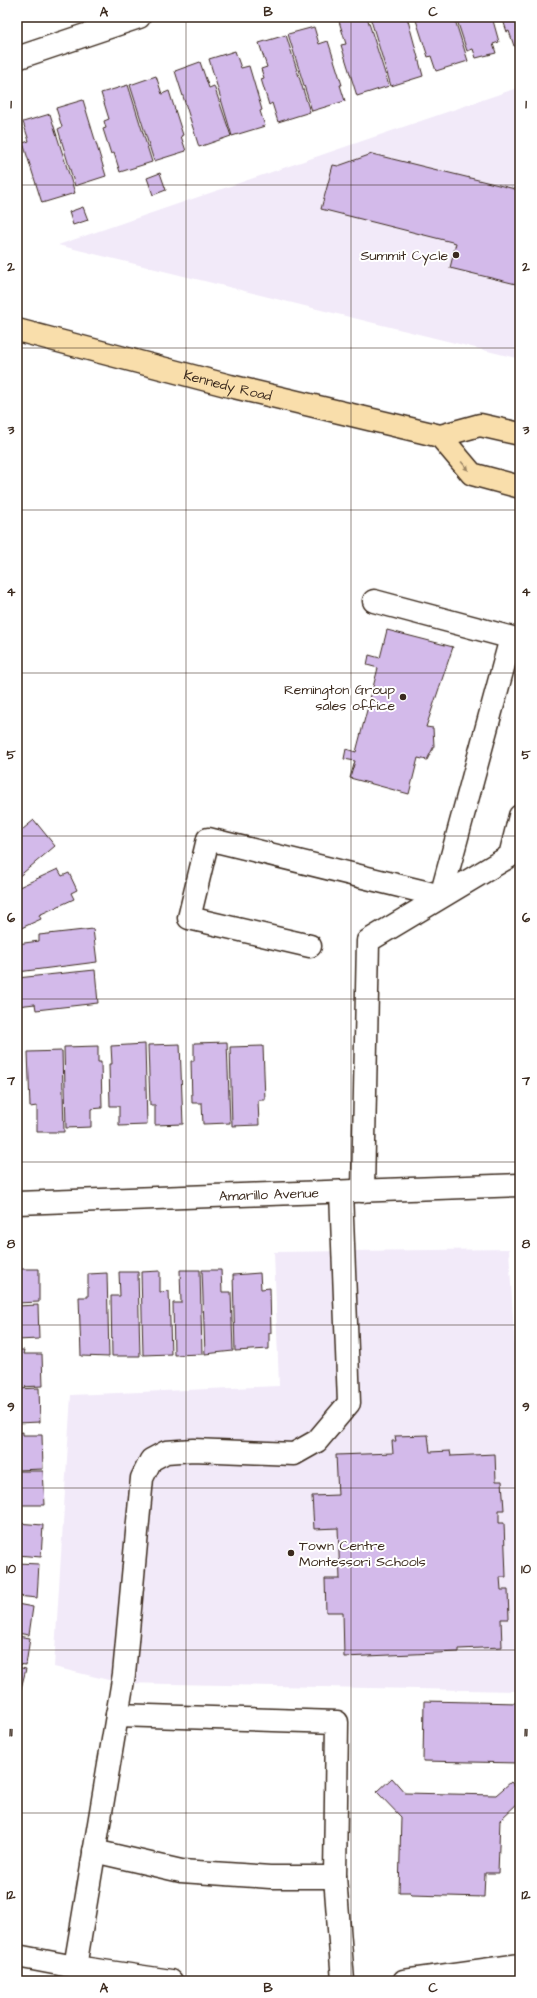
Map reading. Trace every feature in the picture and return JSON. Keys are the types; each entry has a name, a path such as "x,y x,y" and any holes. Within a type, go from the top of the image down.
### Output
{"main road":[{"name":"Kennedy Road","path":"17,330 230,386 440,436 480,425 520,434"},
{"path":"440,436 472,474 520,487"}],"street":[{"path":"17,58 139,17"},
{"path":"374,601 516,639 441,896"},
{"path":"363,1192 368,941 510,856 520,816"},
{"path":"310,946 189,918 208,839 441,896"},
{"name":"Amarillo Avenue","path":"17,1203 363,1192 520,1185"},
{"path":"75,1967 124,1674 142,1478 150,1460 166,1452 193,1450 294,1454 316,1442 349,1403 341,1192"},
{"path":"117,1715 337,1722 335,1877 343,1981"},
{"path":"94,1851 181,1871 270,1877 335,1877"},
{"path":"17,1956 75,1967 171,1981"},
{"path":"404,1981 520,1965"}],"shaded area":[{"path":"520,87 520,359 58,245"},
{"name":"Town Centre Montessori Schools","path":"509,1249 520,1439 520,1691 121,1683 54,1667 71,1395 279,1386 274,1252"}],"building":[{"path":"367,17 389,86 357,96 341,45 346,44 338,18"},
{"path":"370,17 398,17 398,19 407,17 423,76 391,86"},
{"path":"415,17 454,17 468,61 436,71 431,56 428,57"},
{"path":"456,17 492,17 499,42 493,44 496,53 476,58 473,49 467,51"},
{"path":"502,17 520,17 520,45 514,46"},
{"path":"314,27 319,44 328,41 342,85 340,85 345,101 312,111 288,34"},
{"path":"286,35 310,112 278,122 272,103 269,105 261,79 264,78 261,69 267,67 259,43"},
{"path":"235,51 241,68 249,66 262,110 260,111 265,126 232,136 209,59"},
{"path":"200,62 209,88 214,86 231,136 199,147 175,71"},
{"path":"156,76 162,94 169,91 183,135 181,136 186,151 154,161 130,85"},
{"path":"128,85 152,162 120,172 114,153 111,154 103,129 106,128 104,121 109,119 101,93"},
{"path":"83,100 106,176 75,186 58,129 62,127 56,108"},
{"path":"50,114 75,193 42,203 23,143 29,141 23,122"},
{"path":"372,154 519,190 520,187 520,285 450,268 456,243 321,209 333,165 338,166"},
{"path":"160,173 166,190 153,195 147,178"},
{"path":"83,207 88,220 73,225 69,212"},
{"name":"Remington Group sales office","path":"387,630 453,647 426,727 433,728 434,746 427,760 418,758 409,794 350,778 355,761 344,759 346,749 356,752 378,668 367,665 369,655 380,658"},
{"path":"34,820 55,846 17,878 17,834"},
{"path":"58,869 62,876 69,873 77,890 71,893 74,899 39,915 41,919 17,930 17,888"},
{"path":"93,929 97,962 18,972 17,944 39,941 39,935"},
{"path":"95,970 98,1003 36,1010 35,1004 17,1006 17,978"},
{"path":"227,1042 230,1123 203,1124 202,1103 192,1103 191,1061 194,1061 194,1043"},
{"path":"145,1044 147,1125 119,1126 119,1106 110,1106 109,1064 112,1064 111,1046"},
{"path":"180,1044 183,1124 155,1125 155,1105 150,1105 148,1045"},
{"path":"98,1046 98,1062 101,1062 102,1108 91,1109 91,1127 66,1128 64,1047"},
{"path":"263,1046 265,1100 258,1100 259,1125 232,1126 230,1047"},
{"path":"62,1051 64,1132 37,1132 37,1106 30,1107 28,1052"},
{"path":"17,1269 39,1269 39,1302 17,1303"},
{"path":"180,1270 200,1270 202,1354 174,1355 173,1303 181,1303"},
{"path":"202,1270 221,1270 222,1292 231,1292 233,1351 205,1354"},
{"path":"160,1271 160,1292 169,1291 171,1354 143,1355 141,1272"},
{"path":"119,1272 138,1272 140,1356 112,1356 111,1296 120,1296"},
{"path":"107,1273 109,1357 81,1356 79,1297 88,1297 88,1274"},
{"path":"260,1273 261,1289 270,1288 271,1333 269,1333 269,1349 235,1351 233,1275"},
{"path":"38,1305 39,1339 17,1340 17,1306"},
{"path":"17,1350 24,1350 23,1354 42,1354 43,1386 17,1387"},
{"path":"39,1388 40,1422 17,1423 17,1389"},
{"path":"23,1432 23,1435 42,1435 43,1469 17,1470 17,1433"},
{"path":"428,1435 430,1452 450,1451 451,1456 495,1454 496,1481 502,1481 504,1510 499,1510 499,1523 504,1523 506,1577 500,1577 501,1590 508,1590 509,1619 501,1619 502,1647 459,1649 459,1652 344,1657 343,1612 326,1612 325,1579 340,1579 338,1528 314,1529 312,1496 338,1495 336,1455 393,1453 392,1441 396,1441 395,1436"},
{"path":"17,1471 43,1471 45,1505 17,1505"},
{"path":"17,1523 43,1525 41,1557 17,1555"},
{"path":"17,1563 39,1564 37,1598 17,1596"},
{"path":"17,1604 33,1607 29,1635 17,1633"},
{"path":"17,1636 30,1638 26,1665 17,1664"},
{"path":"17,1667 26,1669 19,1696 17,1696"},
{"path":"424,1701 519,1703 518,1763 423,1761"},
{"path":"392,1778 405,1793 496,1795 511,1782 520,1792 520,1801 500,1820 498,1873 485,1873 484,1897 411,1895 410,1892 399,1892 401,1817 377,1792"}],"place":[{"name":"Summit Cycle","path":"456,255"},
{"name":"Remington Group sales office","path":"403,697"},
{"name":"Town Centre Montessori Schools","path":"291,1553"}]}
